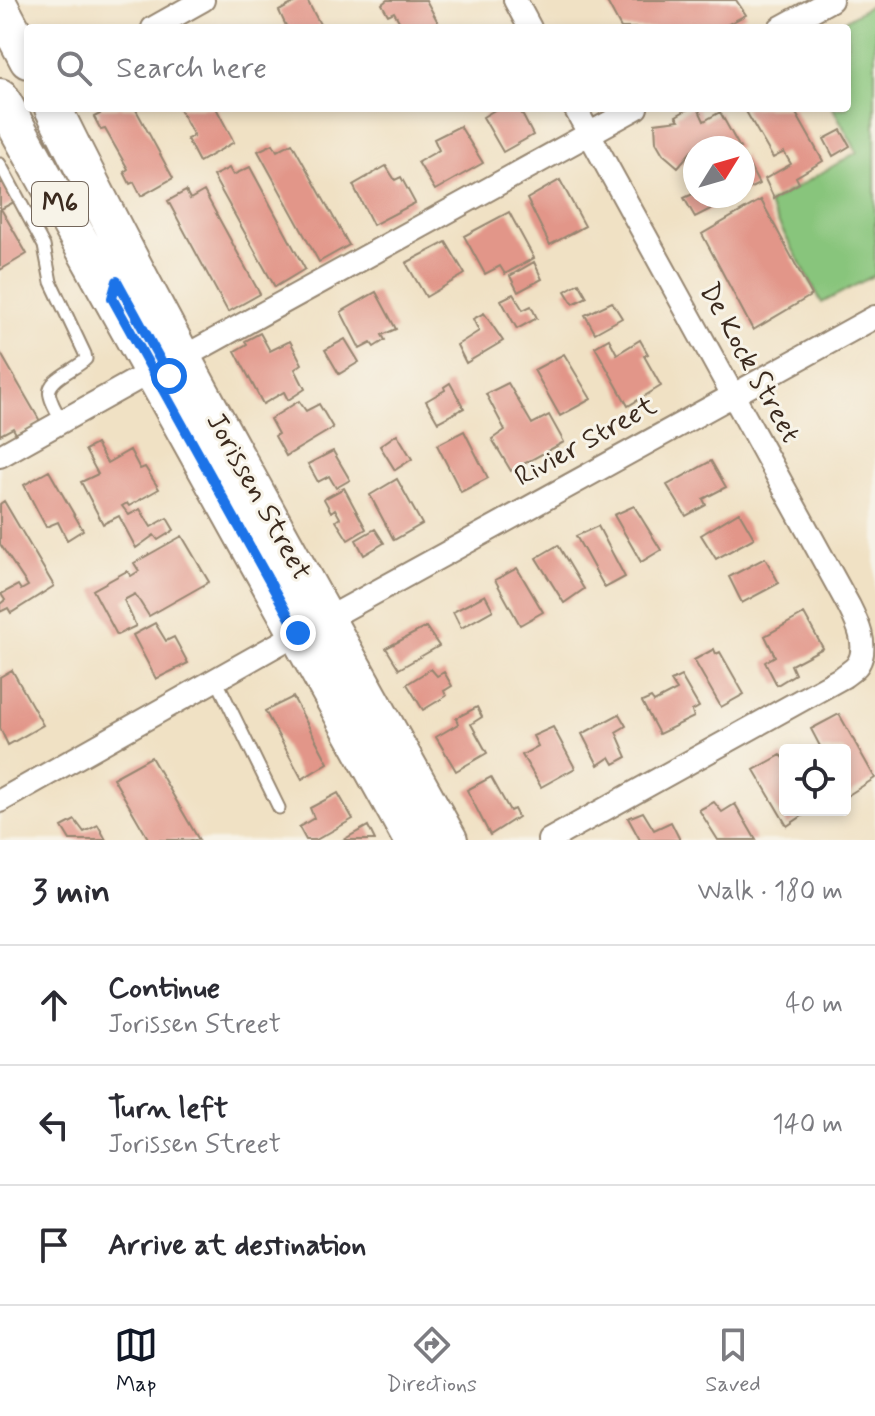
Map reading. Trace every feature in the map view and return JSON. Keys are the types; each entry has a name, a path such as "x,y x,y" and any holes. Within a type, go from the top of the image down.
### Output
{"main road":[{"name":"Jorissen Street","path":"0,7 21,96"},
{"path":"0,43 21,96"},
{"name":"Jorissen Street","path":"26,112 66,238 217,426 412,840"},
{"path":"30,112 115,272 117,281 112,298"},
{"name":"Jorissen Street","path":"31,112 134,270 167,364"},
{"name":"Jorissen Street","path":"312,626 449,840"}],"street":[{"path":"160,24 203,0"},
{"path":"515,0 528,24"},
{"path":"787,24 831,0"},
{"name":"De Kock Street","path":"549,840 843,677 857,666 862,650 862,637 849,606 577,112"},
{"path":"0,456 629,112"},
{"name":"Rivier Street","path":"0,801 875,317"}],"lane":[{"name":"Jorissen Street","path":"0,20 21,96"},
{"name":"Jorissen Street","path":"30,112 178,369 437,840"},
{"path":"0,164 66,238 51,282 86,359 49,387 49,395 62,421"},
{"path":"216,679 279,808"},
{"path":"338,682 425,840"}],"green space":[{"path":"875,3 875,275 822,303 768,204 857,152 835,112 851,112 851,24 839,24"}],"building":[{"path":"299,0 307,0 320,24 285,24 279,11"},
{"path":"387,0 426,0 439,24 401,24 394,12 388,15 382,4"},
{"path":"606,0 736,0 746,15 729,24 619,24"},
{"path":"137,112 173,178 141,196 134,182 130,184 124,172 128,169 105,129 101,130 94,117"},
{"path":"181,112 218,112 234,142 199,162 187,139 194,136"},
{"path":"491,112 521,112 533,135 503,152 483,117"},
{"path":"683,112 700,112 704,121 720,112 733,136 683,136 683,161 678,167 663,154 656,142 655,123 679,120 676,116"},
{"path":"746,112 795,112 823,161 796,177 799,183 774,198 765,179 791,164 784,152 773,158"},
{"path":"460,126 483,163 435,190 418,162 439,150 434,139"},
{"path":"841,130 850,146 833,156 824,139"},
{"path":"292,143 349,245 319,262 258,151 273,144 277,151"},
{"path":"386,166 395,180 401,177 415,203 373,225 353,185"},
{"path":"250,167 305,269 275,287 213,176 229,168 233,175"},
{"path":"560,180 585,226 550,245 527,199"},
{"path":"3,182 14,202 1,209 27,254 0,270 0,184"},
{"path":"186,191 190,199 204,191 260,294 228,312 168,201"},
{"path":"761,200 812,295 753,330 702,234 747,208 755,208 755,203"},
{"path":"690,208 713,208 695,217"},
{"path":"509,212 534,258 505,274 500,266 485,274 464,236"},
{"path":"446,242 465,274 426,297 406,263"},
{"path":"534,262 542,279 518,292 510,276"},
{"path":"579,283 587,297 573,304 565,291"},
{"path":"376,292 396,329 382,335 385,340 374,347 371,343 360,349 341,312"},
{"path":"513,294 523,310 531,306 537,318 517,329 501,300"},
{"path":"612,302 622,318 595,333 585,315"},
{"path":"484,313 503,341 466,363 457,345 479,331 473,319"},
{"path":"260,333 270,351 290,341 302,364 295,369 305,389 288,400 284,392 263,404 235,351"},
{"path":"345,339 359,362 339,374 325,350"},
{"path":"609,339 617,354 640,340 648,354 644,356 661,386 628,406 595,347"},
{"path":"0,352 40,421 16,434 13,428 0,435"},
{"path":"564,354 591,399 560,416 534,370"},
{"path":"450,383 464,408 438,422 426,401 445,390 444,387"},
{"path":"508,383 532,424 549,415 564,442 511,471 492,439 505,430 486,394"},
{"path":"299,401 306,411 319,404 333,428 286,456 270,419"},
{"path":"464,431 488,478 461,492 437,445"},
{"path":"397,434 412,459 395,470 380,446"},
{"path":"96,444 107,463 130,450 140,469 145,467 159,489 129,506 127,503 122,506 129,515 140,509 151,527 167,518 174,530 158,540 154,535 136,548 119,516 103,524 81,482 98,474 85,450"},
{"path":"333,451 350,480 336,488 329,476 318,482 308,464"},
{"path":"711,461 726,487 703,499 706,505 686,516 667,485"},
{"path":"49,471 83,530 67,540 58,522 46,527 24,485"},
{"path":"397,479 422,524 394,540 370,495"},
{"path":"344,488 366,529 348,540 336,521 340,518 335,509 331,512 324,499"},
{"path":"4,501 54,586 11,613 8,608 0,612 0,604 5,600 1,594 18,585 21,590 28,586 0,544 0,504"},
{"path":"634,506 661,550 641,562 614,515"},
{"path":"739,512 754,538 716,559 701,535"},
{"path":"598,526 625,577 605,588 576,536"},
{"path":"375,529 384,543 364,555 356,540"},
{"path":"182,536 209,582 149,616 135,594 124,600 136,626 117,635 93,590 127,571 131,576 139,571 134,563"},
{"path":"558,545 584,589 564,603 536,558"},
{"path":"765,558 779,583 742,603 729,577"},
{"path":"517,568 543,612 520,625 495,580"},
{"path":"485,595 493,610 461,628 453,612"},
{"path":"804,614 823,648 791,665 795,674 777,685 765,662 775,656 765,636"},
{"path":"155,623 166,641 174,637 188,663 156,679 133,635"},
{"path":"426,627 439,646 399,669 386,648"},
{"path":"714,649 716,654 720,652 744,694 721,707 694,660"},
{"path":"431,669 437,676 444,672 452,686 444,691 446,696 423,710 407,684"},
{"path":"12,670 43,725 8,745 0,728 0,677"},
{"path":"681,676 699,707 692,711 694,717 659,734 642,702 651,698 654,702 677,690 671,681"},
{"path":"293,697 328,763 302,779 265,711"},
{"path":"477,707 482,717 471,724 487,753 456,771 436,737 458,724 456,718"},
{"path":"619,714 626,726 616,732 627,757 614,764 610,757 598,765 582,734"},
{"path":"839,714 875,778 851,793 851,744 819,744 811,729"},
{"path":"553,727 575,768 541,787 522,755 538,746 533,736"},
{"path":"779,756 779,812 754,770"},
{"path":"151,757 199,840 149,840 113,778"},
{"path":"491,777 510,811 514,809 518,817 490,835 467,790"},
{"path":"338,793 353,819 316,840 306,840 299,827 314,818 310,808"},
{"path":"714,802 722,812 735,804 756,840 718,840 699,810"},
{"path":"643,812 654,830 671,822 680,840 640,840 628,818"},
{"path":"781,816 802,816 787,826"},
{"path":"75,820 84,832 98,825 106,840 70,840 62,827"},
{"path":"368,826 375,840 343,840"}],"route":[{"path":"169,376 117,281 112,298 298,633"}]}
